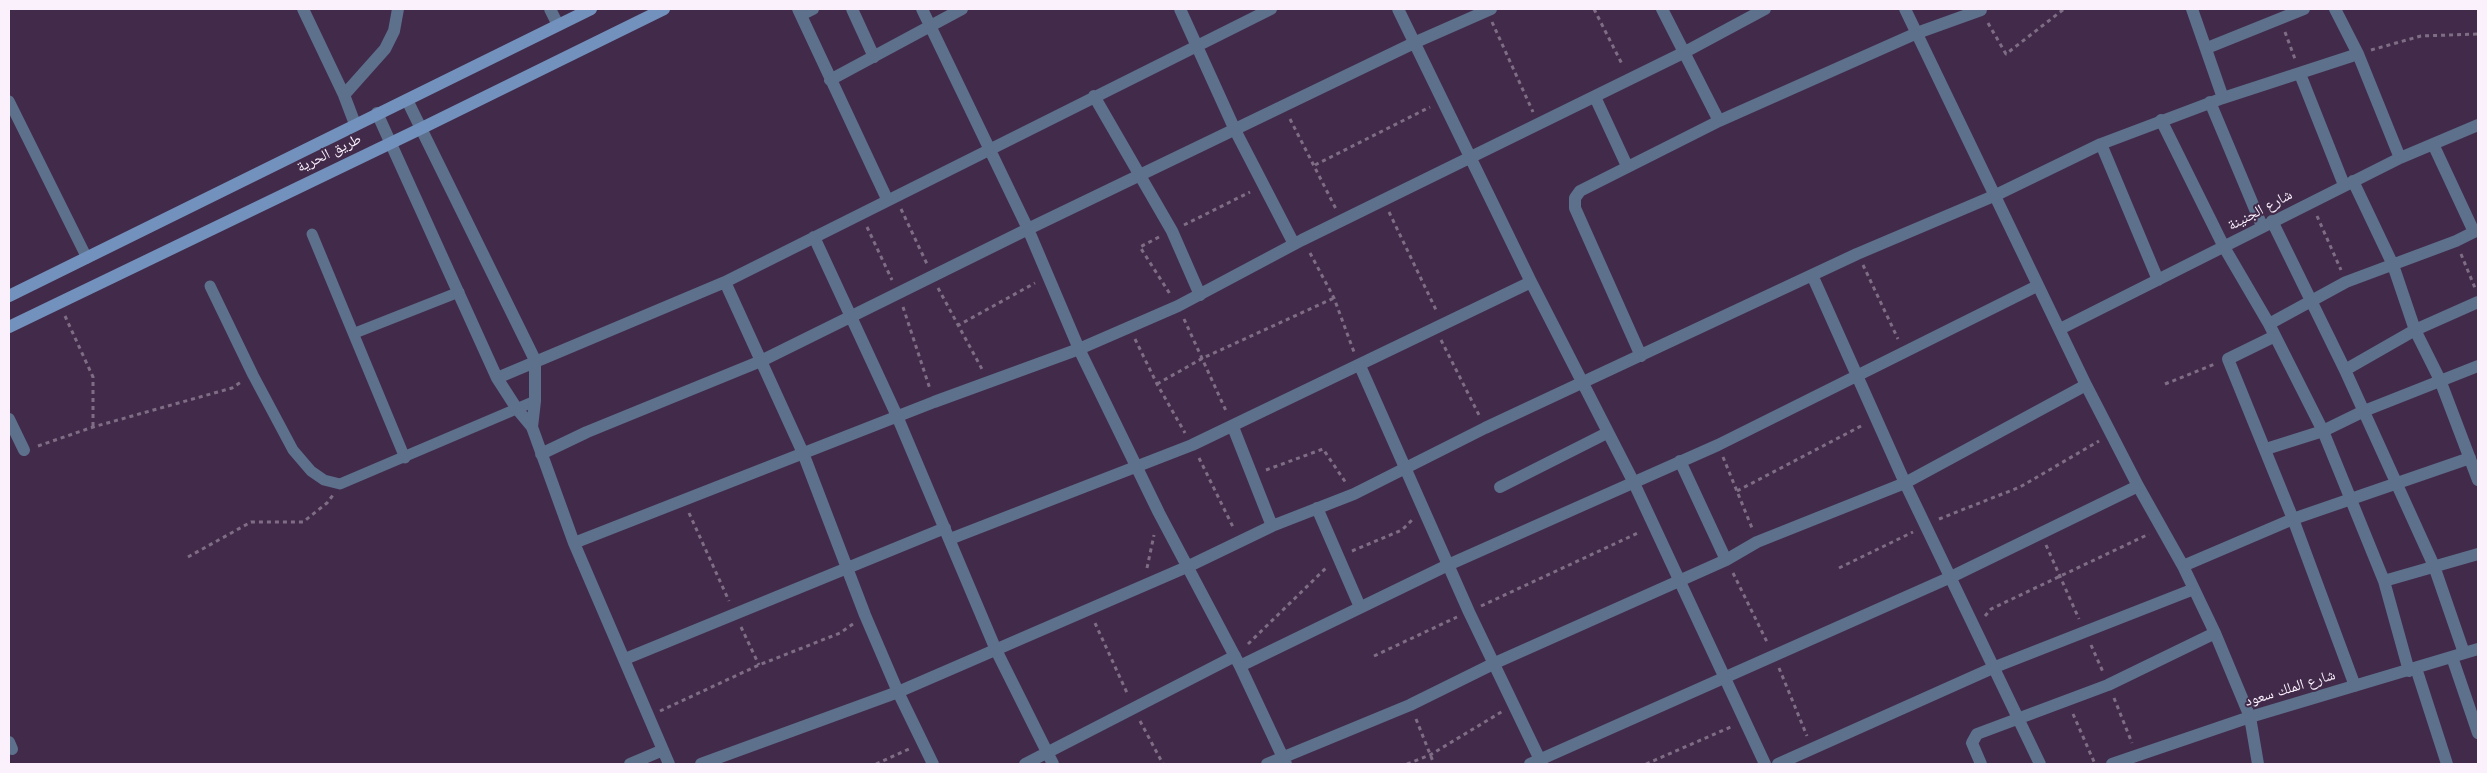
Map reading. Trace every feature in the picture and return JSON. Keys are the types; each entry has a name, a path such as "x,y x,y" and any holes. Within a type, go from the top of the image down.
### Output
{"main road":[{"name":"طريق الحرية","path":"9,296 591,9"},
{"name":"طريق الحرية","path":"9,327 664,9"}],"street":[{"path":"304,9 344,95 355,124"},
{"path":"344,95 385,49 394,31 398,9"},
{"path":"550,9 558,25"},
{"path":"813,9 799,12 830,80 891,197"},
{"path":"852,9 874,57"},
{"path":"922,9 1028,229 1079,349 1159,513 1189,566 1238,661 1284,761"},
{"path":"830,80 929,25 962,9"},
{"path":"1180,9 1235,130 1264,185 1298,242"},
{"path":"497,378 535,360 725,282 891,197 1271,9"},
{"path":"1398,9 1416,42 1607,433 1633,481 1652,526 1680,581 1765,764"},
{"path":"1662,9 1719,121"},
{"path":"574,543 897,416 1079,349 1178,306 1341,220 1595,97 1765,9"},
{"path":"1905,9 2086,385 2138,486 2183,566 2215,633 2250,717 2258,764"},
{"path":"2192,9 2223,98"},
{"path":"2207,48 2304,9"},
{"path":"2335,9 2358,54 2400,158"},
{"path":"541,454 587,432 761,361 933,278 1028,229 1140,177 1416,42 1489,10"},
{"path":"1641,356 1574,204 1575,198 1580,191 1719,121 1918,33 1980,10"},
{"path":"701,764 898,692 1189,566 1272,526 1354,494 1486,428 1812,275 1996,195 2100,144 2210,102 2358,54"},
{"path":"2300,74 2348,183 2393,265 2415,330 2440,380 2478,480"},
{"path":"1094,96 1172,231 1200,295"},
{"path":"1595,97 1627,166"},
{"path":"407,100 535,360 535,401 532,427"},
{"path":"2210,102 2267,224 2312,301 2434,566 2478,734"},
{"path":"377,113 497,378 517,409 532,427 574,543 669,764"},
{"path":"2161,120 2224,247 2269,324 2322,431 2384,581 2447,764"},
{"name":"شارع الجنينة","path":"2060,329 2348,183 2400,158 2478,127"},
{"path":"2100,144 2158,280"},
{"path":"2269,324 2346,282 2456,241 2476,231 2433,144"},
{"path":"814,237 897,416 996,650 1054,764"},
{"path":"1812,275 1904,483 1974,628 1995,667 2040,764"},
{"path":"725,282 803,453 865,615 898,692 933,764"},
{"path":"625,659 848,568 1136,467 1192,445 1532,282"},
{"path":"1025,764 1134,709 1238,661 1633,481 1718,445 2037,286"},
{"path":"2345,370 2415,330 2478,302"},
{"path":"2275,336 2228,359 2293,519 2355,686"},
{"path":"1360,366 1421,509 1514,705 1537,763 1725,676 1950,577 2138,486"},
{"path":"2266,450 2322,431 2364,411 2478,366"},
{"path":"1267,764 1284,761 1410,705 1495,663 1726,560 1757,542 1904,483 2086,385"},
{"path":"9,420 24,450"},
{"path":"1233,427 1272,526"},
{"path":"1500,487 1607,433"},
{"path":"2183,566 2293,519 2470,458"},
{"path":"1680,462 1726,560"},
{"path":"1318,508 1337,557 1360,606"},
{"path":"2384,581 2478,554"},
{"path":"1778,764 1813,750 1995,667 2194,589"},
{"path":"1981,764 1972,744 1975,736 1980,732 2020,719 2066,699 2108,684 2215,633"},
{"name":"شارع الملك سعود","path":"2120,763 2250,717 2478,649"},
{"path":"630,764 663,750"}],"lane":[{"path":"9,101 87,258"},
{"path":"312,234 355,333 405,458"},
{"path":"210,286 253,375 293,450 317,476 340,484 405,458 535,401"},
{"path":"355,333 459,292"}],"path":[{"path":"1594,9 1629,79"},
{"path":"1980,10 2006,54 2064,9"},
{"path":"1489,10 1538,123"},
{"path":"2280,20 2300,74"},
{"path":"2358,54 2421,36 2478,34"},
{"path":"1314,165 1444,100"},
{"path":"1284,107 1341,220"},
{"path":"1233,427 1178,306 1140,247 1264,185"},
{"path":"891,197 957,326 989,382"},
{"path":"1383,200 1486,428"},
{"path":"2311,202 2346,282"},
{"path":"860,213 899,294 934,402"},
{"path":"2456,241 2478,295"},
{"path":"1298,242 1334,298 1360,366"},
{"path":"1857,254 1904,351"},
{"path":"957,326 1047,276"},
{"path":"1157,384 1203,358 1334,298"},
{"path":"58,302 93,377 93,427"},
{"path":"1129,327 1157,384 1192,445 1240,541"},
{"path":"2165,384 2228,359"},
{"path":"24,450 93,427 232,388 253,375"},
{"path":"1737,491 1875,419"},
{"path":"1839,568 1954,511 2020,487 2111,434"},
{"path":"1718,445 1757,542"},
{"path":"1252,475 1323,450 1354,494"},
{"path":"188,557 251,522 303,522 327,503 340,484"},
{"path":"682,499 759,665"},
{"path":"1238,661 1337,557 1402,530 1421,509"},
{"path":"1142,586 1159,513"},
{"path":"1374,656 1652,526"},
{"path":"1974,628 1991,609 2161,528"},
{"path":"2041,533 2059,578 2108,684 2137,756"},
{"path":"1726,560 1774,656 1813,750"},
{"path":"1088,609 1134,709 1164,764"},
{"path":"648,716 759,665 840,633 865,615"},
{"path":"2066,699 2095,764"},
{"path":"1410,705 1434,764"},
{"path":"1407,764 1430,755 1514,705"},
{"path":"1646,764 1745,721"},
{"path":"876,764 923,742"}]}
